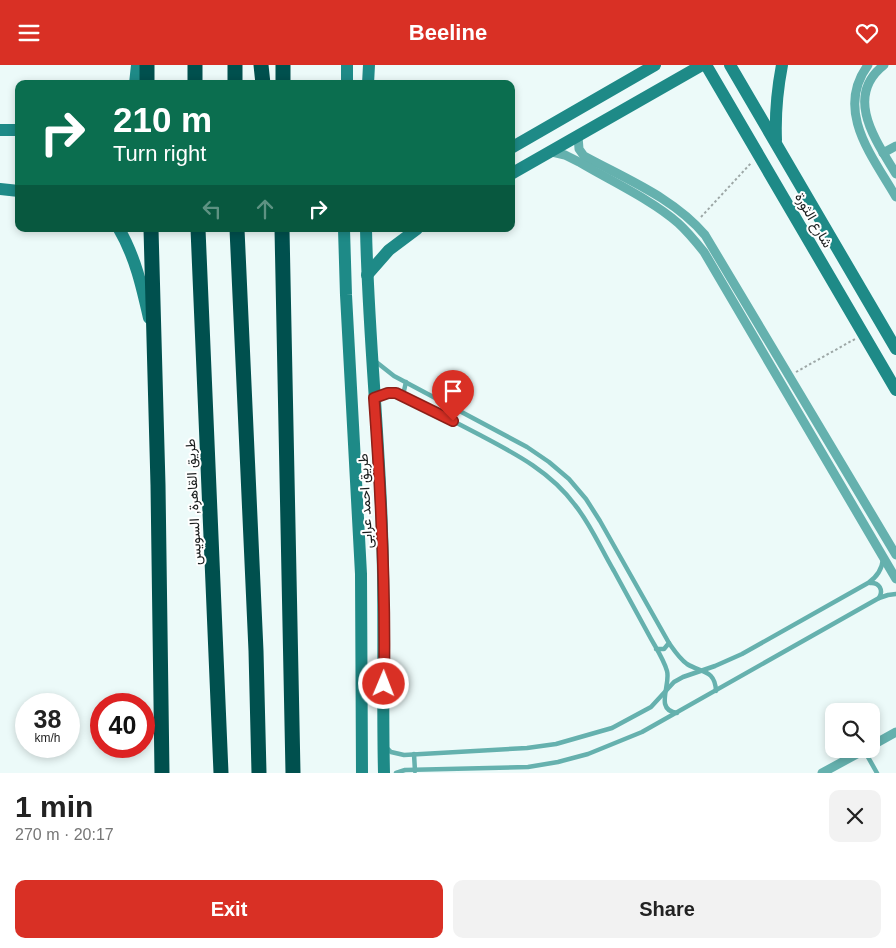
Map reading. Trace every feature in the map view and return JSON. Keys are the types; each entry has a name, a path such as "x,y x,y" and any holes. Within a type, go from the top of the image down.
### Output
{"highway":[{"path":"147,65 147,80"},
{"path":"195,65 195,80"},
{"path":"234,65 235,80"},
{"path":"262,65 263,80"},
{"path":"283,65 283,80"},
{"path":"151,232 158,485 162,773"},
{"name":"طريق القاهرة, السويس","path":"198,232 221,773"},
{"path":"237,232 256,641 259,773"},
{"path":"275,232 282,281"},
{"path":"282,232 293,773"}],"street":[{"path":"135,80 137,65"},
{"path":"346,80 347,65"},
{"path":"368,65 368,80"},
{"path":"515,146 655,65"},
{"path":"515,172 702,65"},
{"name":"شارع الثورة","path":"706,65 896,390"},
{"name":"شارع الثورة","path":"730,65 896,349"},
{"path":"776,143 775,117 782,65"},
{"path":"868,65 857,86 854,101 855,116 865,145 896,197"},
{"path":"884,65 873,77 868,88 865,112 868,124 896,175"},
{"path":"0,130 15,130"},
{"path":"578,136 579,149 584,156 667,201 695,223 714,248 896,555"},
{"path":"884,153 896,146"},
{"path":"552,152 571,158 664,212 692,237 704,252 896,579"},
{"path":"0,189 15,191"},
{"path":"120,232 125,240 140,279 153,341"},
{"name":"طريق احمد عرابى","path":"344,232 361,574 362,773"},
{"name":"طريق احمد عرابى","path":"366,232 384,573 384,773"},
{"path":"367,275 389,250 413,232"},
{"path":"860,328 875,313"},
{"path":"361,574 384,573"},
{"path":"880,741 896,732"},
{"path":"822,773 849,758"}],"lane":[{"path":"372,359 406,382 527,447 569,479 586,499 600,521 668,643 688,664 712,677 716,684 716,691"},
{"path":"403,395 406,382"},
{"path":"374,398 388,393 403,395 519,456 540,469 559,486 589,526 656,649 668,673 664,700 666,707 672,713 676,713"},
{"path":"383,741 386,747 397,754 527,748 556,744 612,728 642,713 658,700 674,682 701,670 729,661 868,583 880,569 883,556"},
{"path":"868,583 875,583 880,587 882,593 879,599"},
{"path":"396,773 405,771 528,767 558,762 616,744 642,732 879,599 896,594"},
{"path":"656,649 664,649 668,643"},
{"path":"414,754 415,771"},
{"path":"871,758 877,773"}],"path":[{"path":"695,223 759,155"},
{"path":"789,375 860,328"}],"route":[{"path":"384,684 385,615 380,486 374,398 388,393 403,395 453,421"}]}
